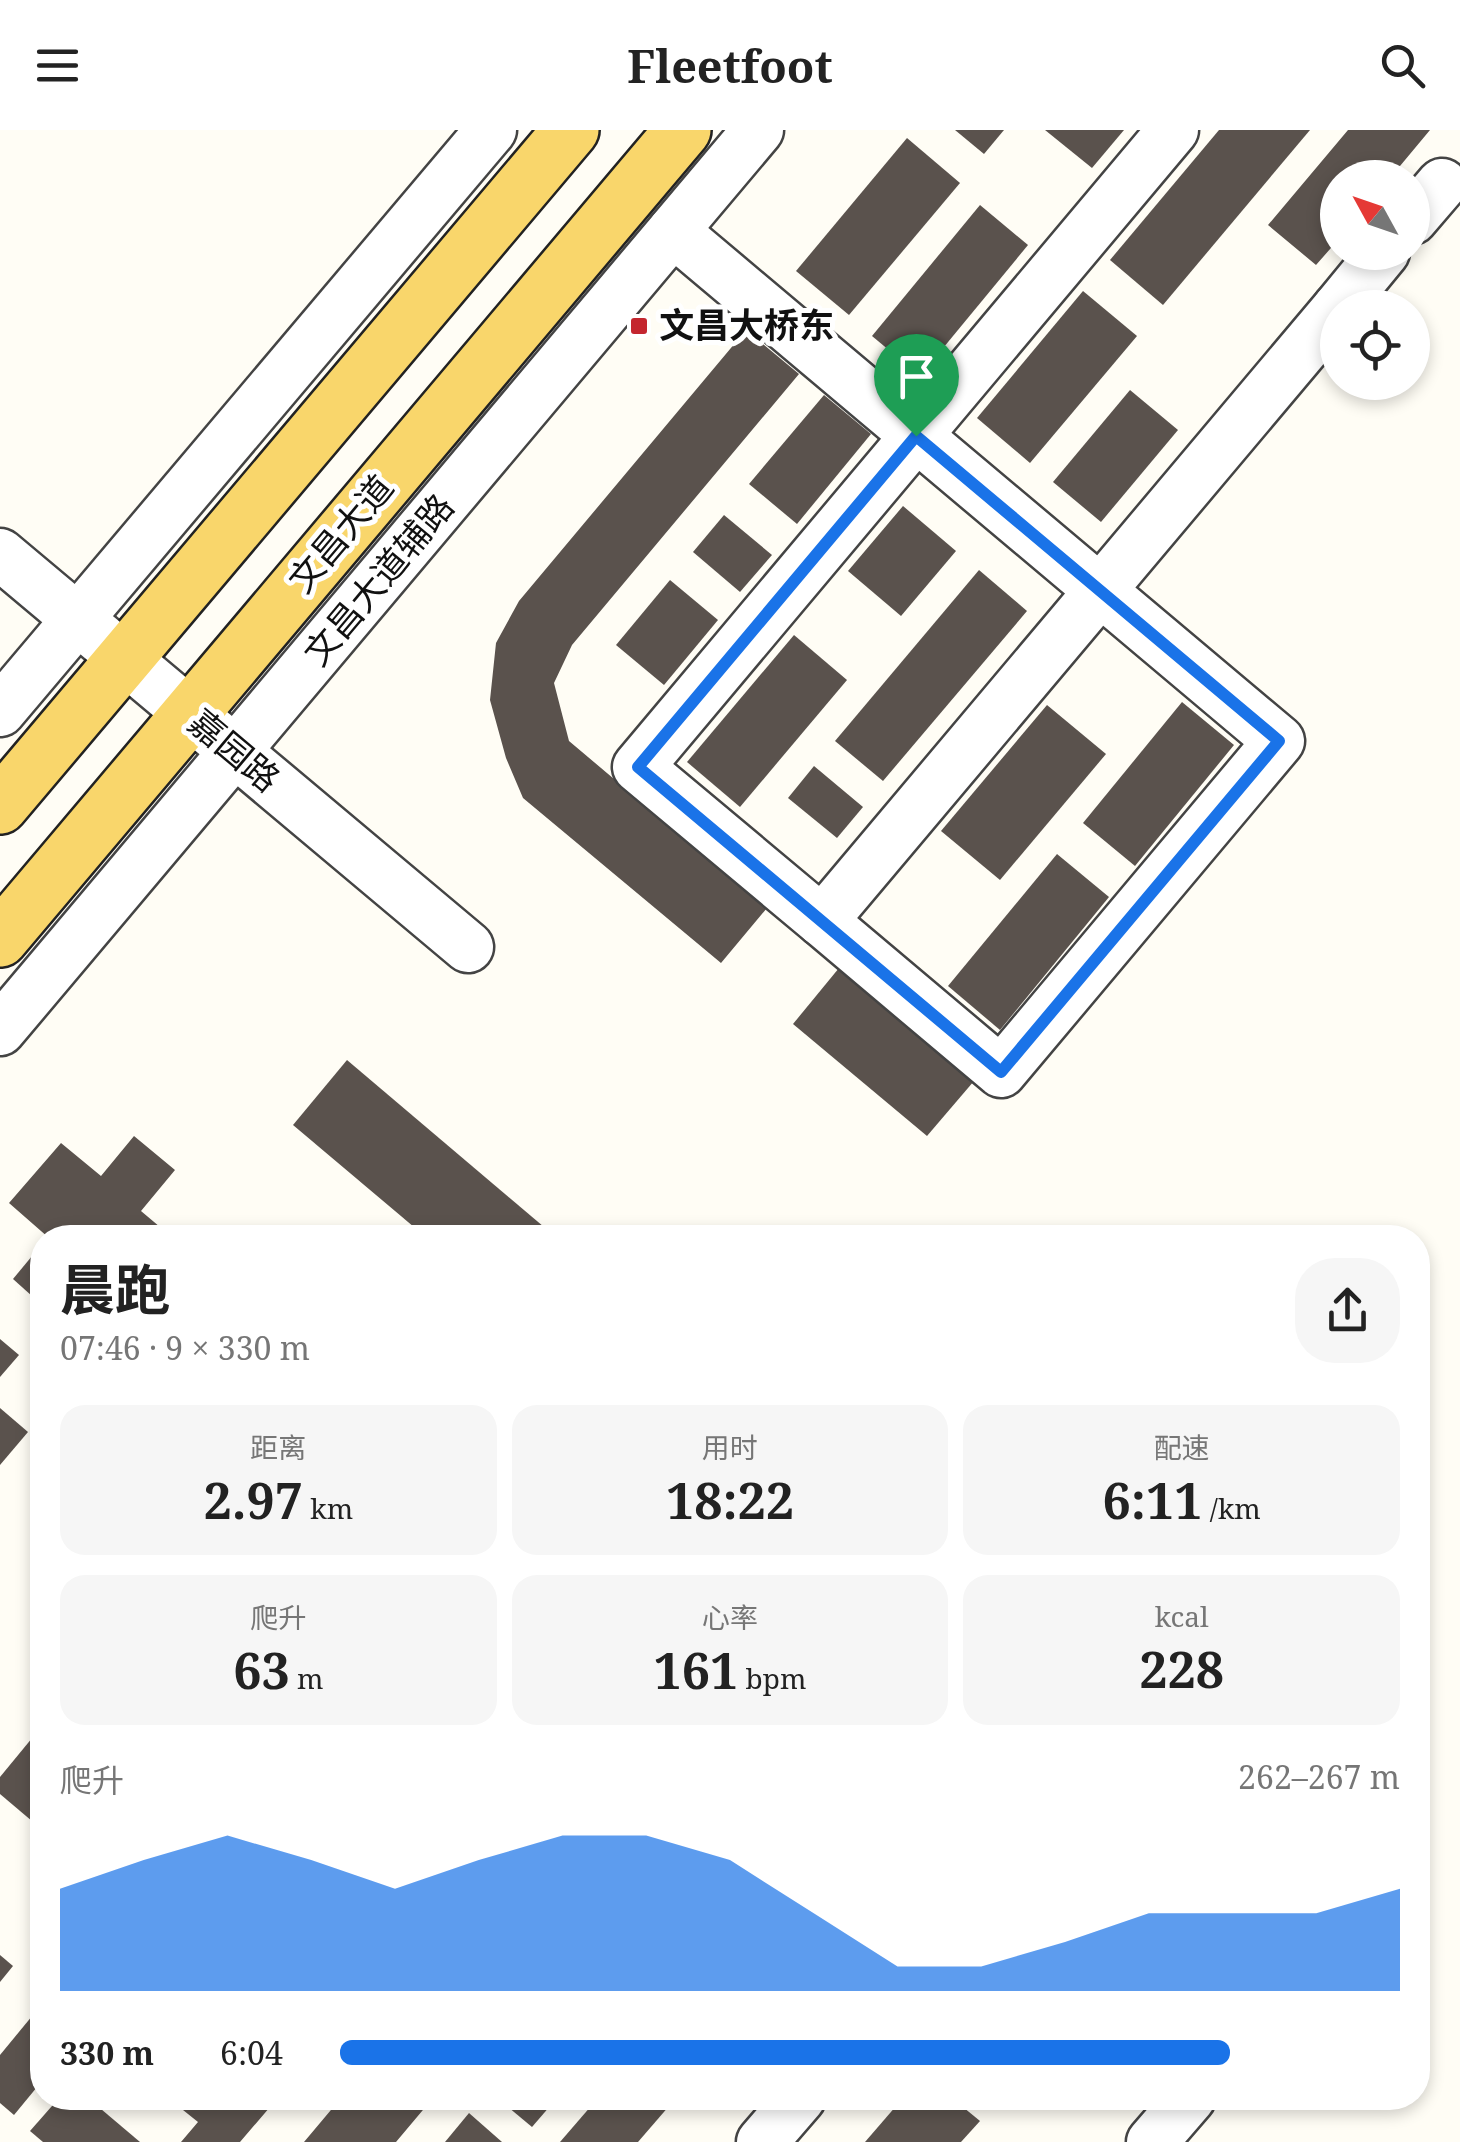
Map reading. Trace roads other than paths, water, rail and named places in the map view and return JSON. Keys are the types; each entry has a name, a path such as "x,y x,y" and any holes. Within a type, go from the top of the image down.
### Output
{"main road":[{"path":"0,806 570,130"},
{"name":"文昌大道","path":"0,939 682,130"}],"street":[{"path":"0,711 491,130"},
{"name":"文昌大道辅路","path":"0,1030 758,130"},
{"path":"673,231 916,436 1279,741 1001,1072 638,767 916,436 1174,130"},
{"path":"1353,290 1369,270"},
{"path":"822,921 1320,329"},
{"name":"嘉园路","path":"0,554 468,948"},
{"path":"762,2142 790,2110"},
{"path":"1152,2142 1180,2110"}],"place":[{"name":"文昌大桥东","path":"639,326"}]}
